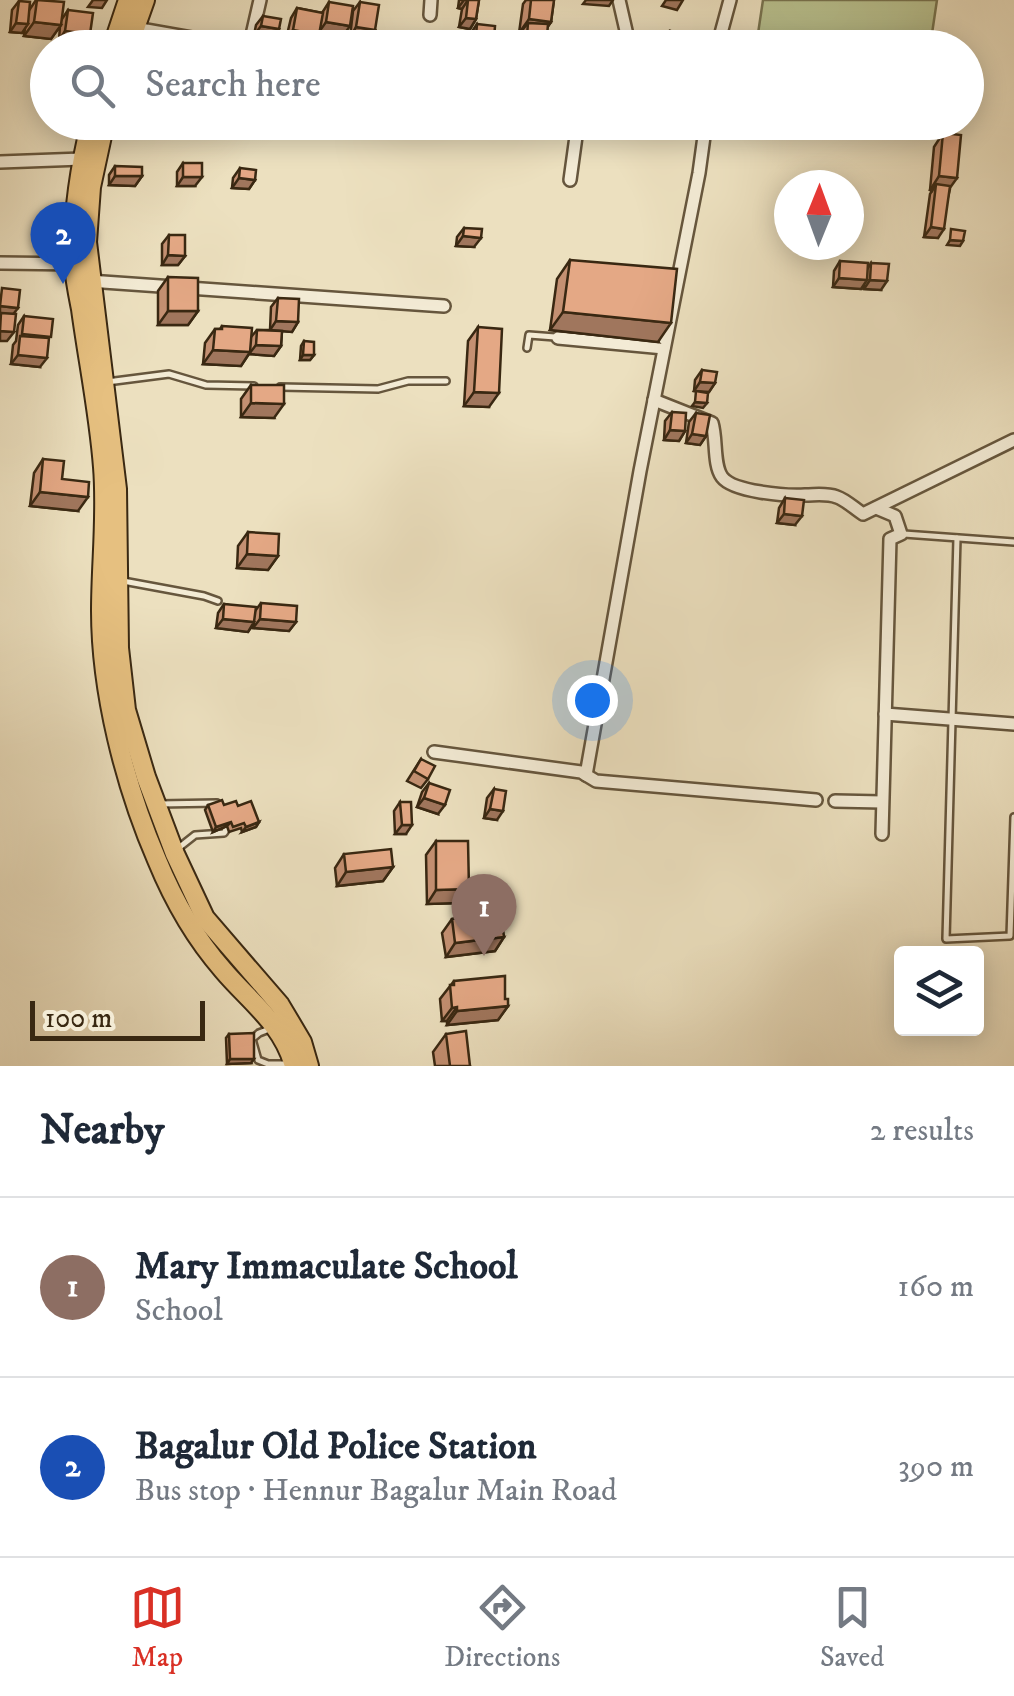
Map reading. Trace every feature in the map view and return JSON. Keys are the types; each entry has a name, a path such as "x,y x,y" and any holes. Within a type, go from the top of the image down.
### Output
{"main road":[{"path":"127,30 128,0"},
{"path":"125,30 145,0"},
{"path":"86,140 74,218 104,382 118,489 119,648 126,710 174,852 206,918 280,1006 302,1042 299,1066"},
{"path":"101,140 91,187 83,273 103,465 101,612 104,671 114,724 157,862 189,925 223,970 260,1007 299,1066"}],"street":[{"path":"252,30 260,0"},
{"path":"430,15 431,0"},
{"path":"619,0 626,30"},
{"path":"722,30 730,0"},
{"path":"127,27 144,30"},
{"path":"570,180 576,140"},
{"path":"586,775 704,140"},
{"path":"0,162 82,159"},
{"path":"0,263 444,306"},
{"path":"659,284 676,285"},
{"path":"558,338 664,348"},
{"path":"654,400 712,423 718,468 724,480 738,488 839,497 863,514 1014,440"},
{"path":"876,508 895,516 901,534 890,539 882,834"},
{"path":"885,714 1014,724"},
{"path":"434,752 570,770 596,781 816,800"},
{"path":"834,801 882,802"}],"lane":[{"path":"526,348 530,334 558,338"},
{"path":"104,382 168,374 206,384 378,390 408,381 446,381"},
{"path":"901,534 1014,542"},
{"path":"957,538 946,939 1010,936 1014,817"},
{"path":"120,580 218,600"},
{"path":"156,804 217,802"},
{"path":"174,852 195,835 226,830"},
{"path":"275,1027 252,1039 258,1060 299,1066"}],"green space":[{"path":"763,0 937,0 933,30 759,30"}],"building":[{"path":"37,0 64,2 61,25 34,22"},
{"path":"468,0 479,0 476,19 466,18"},
{"path":"531,0 554,0 551,22 529,19"},
{"path":"19,1 30,2 28,24 16,23"},
{"path":"329,2 353,6 350,26 326,22"},
{"path":"360,2 379,5 375,30 356,27"},
{"path":"297,8 323,13 320,30 293,30"},
{"path":"68,10 93,13 91,30 65,30"},
{"path":"263,16 281,19 279,29 261,26"},
{"path":"528,23 548,24 548,30 527,30"},
{"path":"477,24 495,26 495,30 476,30"},
{"path":"942,140 961,140 957,178 939,176"},
{"path":"183,163 202,163 202,177 183,177"},
{"path":"115,166 142,167 142,176 115,176"},
{"path":"240,168 256,170 255,180 239,178"},
{"path":"936,184 950,186 944,229 931,227"},
{"path":"464,228 482,229 481,238 463,236"},
{"path":"951,229 965,231 963,241 950,240"},
{"path":"169,235 185,235 185,256 168,255"},
{"path":"570,260 677,269 671,323 563,312"},
{"path":"840,261 868,263 867,280 839,278"},
{"path":"871,263 889,264 887,281 870,280"},
{"path":"168,277 198,278 198,311 168,311"},
{"path":"2,288 20,290 18,308 0,306"},
{"path":"278,298 299,299 298,322 276,321"},
{"path":"1,313 16,314 14,332 0,331"},
{"path":"24,316 53,319 51,337 22,334"},
{"path":"478,327 502,329 499,393 474,392"},
{"path":"252,328 250,352 213,350 215,329"},
{"path":"257,330 282,331 281,346 256,345"},
{"path":"20,336 49,338 47,358 18,355"},
{"path":"304,341 314,342 314,355 303,355"},
{"path":"702,370 717,372 715,383 700,382"},
{"path":"251,385 284,385 284,404 251,403"},
{"path":"696,391 708,393 707,403 695,402"},
{"path":"672,412 686,413 685,431 670,430"},
{"path":"696,413 710,415 706,436 692,434"},
{"path":"43,459 64,461 62,479 89,482 88,497 40,492"},
{"path":"785,498 804,500 802,516 784,514"},
{"path":"248,532 279,534 278,556 247,554"},
{"path":"261,603 297,606 296,622 260,619"},
{"path":"224,604 256,607 254,622 223,619"},
{"path":"421,759 435,766 428,779 414,771"},
{"path":"429,783 450,790 445,805 424,798"},
{"path":"494,789 506,791 503,811 490,809"},
{"path":"222,800 224,805 236,801 238,806 251,801 259,822 246,827 244,823 233,827 231,822 216,827 208,805"},
{"path":"400,802 411,802 412,825 402,825"},
{"path":"436,841 468,841 469,889 436,890"},
{"path":"391,849 393,867 346,872 344,854"},
{"path":"497,880 504,937 455,943 452,919 484,915 480,882"},
{"path":"505,976 508,1006 457,1011 457,1007 452,1008 450,985 454,981"},
{"path":"466,1031 470,1066 450,1066 446,1034"},
{"path":"254,1033 254,1059 230,1059 229,1034"}],"place":[{"name":"Bagalur Old Police Station","path":"63,284"},
{"name":"Mary Immaculate School","path":"484,956"}]}
